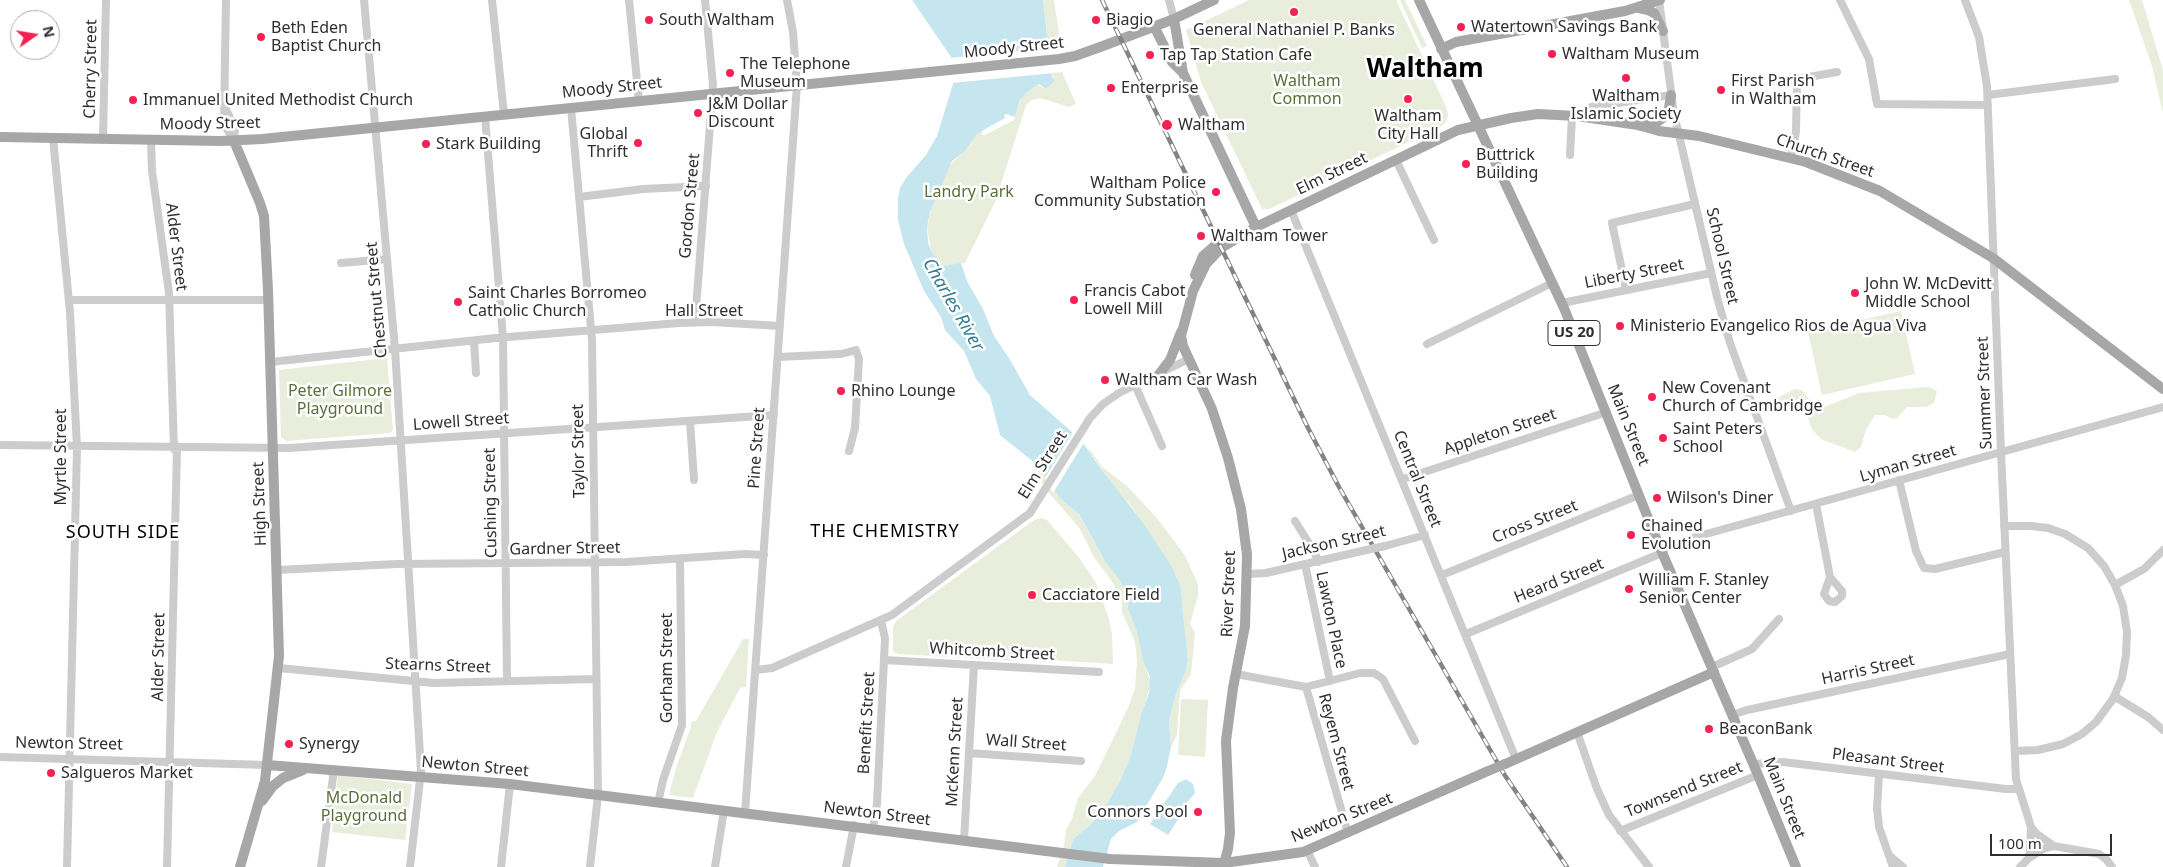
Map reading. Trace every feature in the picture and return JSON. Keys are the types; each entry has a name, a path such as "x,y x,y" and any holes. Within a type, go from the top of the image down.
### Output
{"main road":[{"name":"Moody Street","path":"0,137 234,140 1054,60 1079,55 1174,18 1214,0"},
{"name":"Main Street","path":"1419,0 1562,303 1662,551 1754,764 1796,867"},
{"path":"1442,48 1456,42 1632,9 1659,0"},
{"path":"1632,9 1645,9 1652,12 1658,19 1663,31"},
{"path":"1174,18 1183,73 1256,227"},
{"path":"1154,26 1172,62 1183,73"},
{"path":"1638,125 1653,124 1664,117 1669,108 1671,95"},
{"name":"Church Street","path":"1478,125 1527,115 1572,116 1638,125 1659,132 1706,138 1791,158 1851,178 1880,191 1993,258 2163,389"},
{"name":"Elm Street","path":"1189,359 1182,341 1182,329 1200,274 1212,256 1256,227 1458,130 1478,125"},
{"name":"High Street","path":"234,140 263,211 268,300 279,668 267,765 240,867"},
{"path":"1160,373 1170,360 1182,329"},
{"name":"River Street","path":"1189,359 1212,408 1233,474 1243,523 1248,574 1246,626 1236,674 1226,741 1230,816 1229,844 1223,865"},
{"name":"Newton Street","path":"267,765 510,784 1110,859 1223,865 1284,856 1307,850 1577,732 1713,670"},
{"path":"256,812 269,791 282,778 298,771 314,768"}],"street":[{"name":"Cherry Street","path":"103,139 106,0"},
{"path":"226,0 225,107 235,129 234,140"},
{"name":"Chestnut Street","path":"364,0 395,349 421,777 410,867"},
{"path":"492,0 504,114"},
{"path":"629,0 638,101"},
{"name":"Gordon Street","path":"695,322 712,93 705,0"},
{"name":"Pine Street","path":"746,813 797,85 787,0"},
{"path":"1169,0 1174,18"},
{"name":"School Street","path":"1659,0 1671,95 1711,274 1730,343 1790,511"},
{"path":"1840,0 1869,59 1878,104 1988,105"},
{"name":"Summer Street","path":"1965,0 1979,37 1985,64 1988,95 2005,552 2015,752 2018,788 2031,827"},
{"path":"1786,81 1837,72"},
{"path":"1988,95 2115,79"},
{"path":"1791,158 1796,131 1797,80"},
{"path":"1588,118 1591,107 1671,95"},
{"name":"Taylor Street","path":"571,108 591,330 598,796 590,867"},
{"name":"Cushing Street","path":"485,116 503,338 507,681"},
{"path":"1570,154 1572,116"},
{"name":"Myrtle Street","path":"53,138 69,300 77,447 67,867"},
{"name":"Alder Street","path":"151,140 152,171 169,300 175,449 167,867"},
{"path":"1396,160 1434,240"},
{"path":"579,197 643,189 706,186"},
{"path":"1626,290 1612,223 1695,204"},
{"name":"Central Street","path":"1291,210 1403,479 1516,759"},
{"path":"341,264 387,259"},
{"name":"Liberty Street","path":"1562,303 1711,274"},
{"path":"1428,344 1552,284"},
{"path":"69,300 268,300"},
{"name":"Hall Street","path":"270,362 503,338 695,322 780,326"},
{"path":"474,341 476,373"},
{"path":"778,357 845,353 856,350 859,359 855,428 849,451"},
{"name":"Elm Street","path":"756,670 772,668 881,621 1021,520 1039,501 1086,425 1106,401 1189,359"},
{"path":"1135,385 1162,446"},
{"name":"Lyman Street","path":"1662,551 1693,538 2163,408"},
{"name":"Appleton Street","path":"1403,479 1606,412"},
{"name":"Lowell Street","path":"0,445 273,449 774,415"},
{"path":"690,421 694,480"},
{"path":"1899,480 1916,552 1924,568 1936,569 2005,552"},
{"name":"Cross Street","path":"1442,575 1639,495"},
{"path":"1816,504 1830,577"},
{"path":"1295,521 1315,553 1318,562"},
{"path":"2004,526 2040,527 2065,534 2093,553 2115,585 2123,606 2128,638 2124,670 2114,696 2096,722 2075,739 2046,749 2015,752"},
{"name":"Jackson Street","path":"1248,574 1266,573 1318,562 1425,535"},
{"path":"2115,585 2144,569 2163,550"},
{"name":"Heard Street","path":"1466,634 1662,551"},
{"name":"Gardner Street","path":"277,570 408,564 595,563 764,555"},
{"name":"Gorham Street","path":"658,803 663,780 682,725 680,559"},
{"name":"Lawton Place","path":"1305,564 1330,681"},
{"path":"1713,670 1752,649 1779,619"},
{"name":"Benefit Street","path":"873,828 876,809 885,635 881,621"},
{"name":"Harris Street","path":"1732,715 1747,710 2010,654"},
{"name":"Whitcomb Street","path":"884,660 1098,672"},
{"name":"McKenn Street","path":"964,840 974,665"},
{"name":"Stearns Street","path":"279,668 415,682 596,679"},
{"path":"1236,674 1306,687 1360,673 1370,672 1377,674 1387,687 1415,741"},
{"name":"Reyem Street","path":"1306,687 1348,833"},
{"path":"2114,696 2148,717 2163,730"},
{"path":"1577,732 1600,796 1612,820 1649,867"},
{"name":"Wall Street","path":"969,752 1081,761"},
{"name":"Newton Street","path":"0,757 267,765"},
{"name":"Pleasant Street","path":"1754,764 1784,762 2006,789 2018,788"},
{"path":"321,867 333,777 332,769"},
{"path":"1879,774 1878,822 1893,867"},
{"name":"Townsend Street","path":"1620,831 1758,775"},
{"path":"500,867 510,784"},
{"path":"715,867 724,810"},
{"path":"846,867 854,826"},
{"path":"2031,827 2037,834 2054,846 2099,854 2112,867"},
{"path":"2028,859 2032,842 2031,827"},
{"path":"2020,867 2028,859 2044,849 2054,846"},
{"path":"1307,850 1315,867"},
{"path":"1887,852 1903,867"}],"green space":[{"path":"1043,0 1054,0 1061,46 1049,48"},
{"name":"Waltham Common","path":"1249,0 1396,0 1447,109 1446,122 1440,127 1269,209 1262,209 1201,82 1186,30"},
{"path":"1400,0 1405,0 1427,46 1422,48"},
{"path":"2129,0 2142,0 2163,70 2163,113 2152,66"},
{"name":"Landry Park","path":"1062,72 1076,104 1069,107 1040,98 1032,100 1026,105 996,200 965,263 943,266 931,251 927,227 933,202 950,165 982,130 982,135 985,135 1014,120 1022,96 1038,85 1046,89 1055,81 1052,73"},
{"path":"1901,311 1915,374 1822,395 1808,332"},
{"name":"Peter Gilmore Playground","path":"387,358 393,430 390,433 286,441 281,437 279,370"},
{"path":"1928,387 1937,391 1934,403 1926,407 1907,407 1897,418 1893,419 1885,415 1875,415 1866,430 1861,447 1855,452 1821,439 1812,429 1803,404 1794,403 1766,411 1761,410 1771,401 1795,389 1802,390 1814,406 1822,408 1859,393"},
{"path":"1087,448 1102,467 1126,485 1156,517 1184,554 1198,584 1198,595 1190,624 1195,633 1191,674 1180,691 1177,735 1171,747 1169,721 1188,660 1177,577 1132,507 1115,488"},
{"path":"1036,465 1079,514 1102,556 1121,582 1126,595 1128,609 1141,642 1144,664 1151,682 1131,755 1120,781 1102,812 1073,839 1065,867 1057,867 1064,846 1066,830 1072,819 1078,798 1095,776 1128,708 1135,688 1137,660 1135,642 1122,612 1122,602 1113,583 1094,557 1080,529 1044,487"},
{"path":"1041,518 1047,520 1080,559 1096,583 1109,619 1112,634 1113,664 1017,658 1016,661 899,654 893,652 893,627 896,621 1034,520"},
{"path":"743,639 749,639 746,687 740,688 717,732 693,798 669,795 691,722 696,721"},
{"path":"1181,699 1208,700 1205,757 1178,755"},
{"name":"McDonald Playground","path":"338,775 412,784 405,840 332,832"}],"water":[{"name":"Charles River","path":"912,0 1043,0 1052,76 1055,81 1046,89 1039,84 1025,94 1020,100 1015,117 1006,114 1004,115 1005,118 978,133 965,151 952,161 930,212 927,227 928,242 931,251 943,266 961,263 967,281 983,309 994,336 1030,395 1081,440 1141,520 1172,567 1180,585 1188,660 1169,721 1171,747 1167,766 1164,776 1137,822 1119,831 1111,839 1103,867 1065,867 1073,839 1102,812 1120,781 1131,755 1141,715 1149,693 1150,676 1144,664 1137,632 1128,609 1126,595 1121,582 1105,561 1079,514 1060,498 1041,468 1000,435 990,396 976,379 964,351 945,330 941,317 924,291 904,244 898,220 900,188 926,155 937,136 953,84 951,57"},
{"name":"Connors Pool","path":"1186,779 1193,784 1195,793 1180,811 1174,807 1173,809 1181,815 1168,835 1150,824 1178,783"}],"pier":[{"path":"1051,48 1054,73 951,83 949,58"},
{"path":"1074,430 1085,441 1053,493 1045,478"}],"railway":[{"path":"1102,0 1308,428 1339,487 1504,774 1567,867"}],"place":[{"name":"General Nathaniel P. Banks","path":"1294,12"},
{"name":"South Waltham","path":"649,20"},
{"name":"Biagio","path":"1096,20"},
{"name":"Watertown Savings Bank","path":"1461,27"},
{"name":"Beth Eden Baptist Church","path":"261,37"},
{"name":"Waltham Museum","path":"1552,54"},
{"name":"Tap Tap Station Cafe","path":"1150,55"},
{"name":"The Telephone Museum","path":"730,73"},
{"name":"Waltham Islamic Society","path":"1626,78"},
{"name":"Enterprise","path":"1111,88"},
{"name":"First Parish in Waltham","path":"1721,90"},
{"name":"Waltham City Hall","path":"1408,99"},
{"name":"Immanuel United Methodist Church","path":"133,100"},
{"name":"J&M Dollar Discount","path":"698,113"},
{"name":"Waltham","path":"1167,125"},
{"name":"Global Thrift","path":"638,143"},
{"name":"Stark Building","path":"426,144"},
{"name":"Buttrick Building","path":"1466,164"},
{"name":"Waltham Police Community Substation","path":"1216,192"},
{"name":"Waltham Tower","path":"1201,236"},
{"name":"John W. McDevitt Middle School","path":"1855,293"},
{"name":"Francis Cabot Lowell Mill","path":"1074,300"},
{"name":"Saint Charles Borromeo Catholic Church","path":"458,302"},
{"name":"Ministerio Evangelico Rios de Agua Viva","path":"1620,326"},
{"name":"Waltham Car Wash","path":"1105,380"},
{"name":"Rhino Lounge","path":"841,391"},
{"name":"New Covenant Church of Cambridge","path":"1652,397"},
{"name":"Saint Peters School","path":"1663,438"},
{"name":"Wilson's Diner","path":"1657,498"},
{"name":"Chained Evolution","path":"1631,535"},
{"name":"William F. Stanley Senior Center","path":"1629,589"},
{"name":"Cacciatore Field","path":"1032,595"},
{"name":"BeaconBank","path":"1709,729"},
{"name":"Synergy","path":"289,744"},
{"name":"Salgueros Market","path":"51,773"},
{"name":"Connors Pool","path":"1198,812"}],"district":[{"name":"Waltham","path":"1425,70"},
{"name":"THE CHEMISTRY","path":"885,532"},
{"name":"SOUTH SIDE","path":"123,533"}]}
